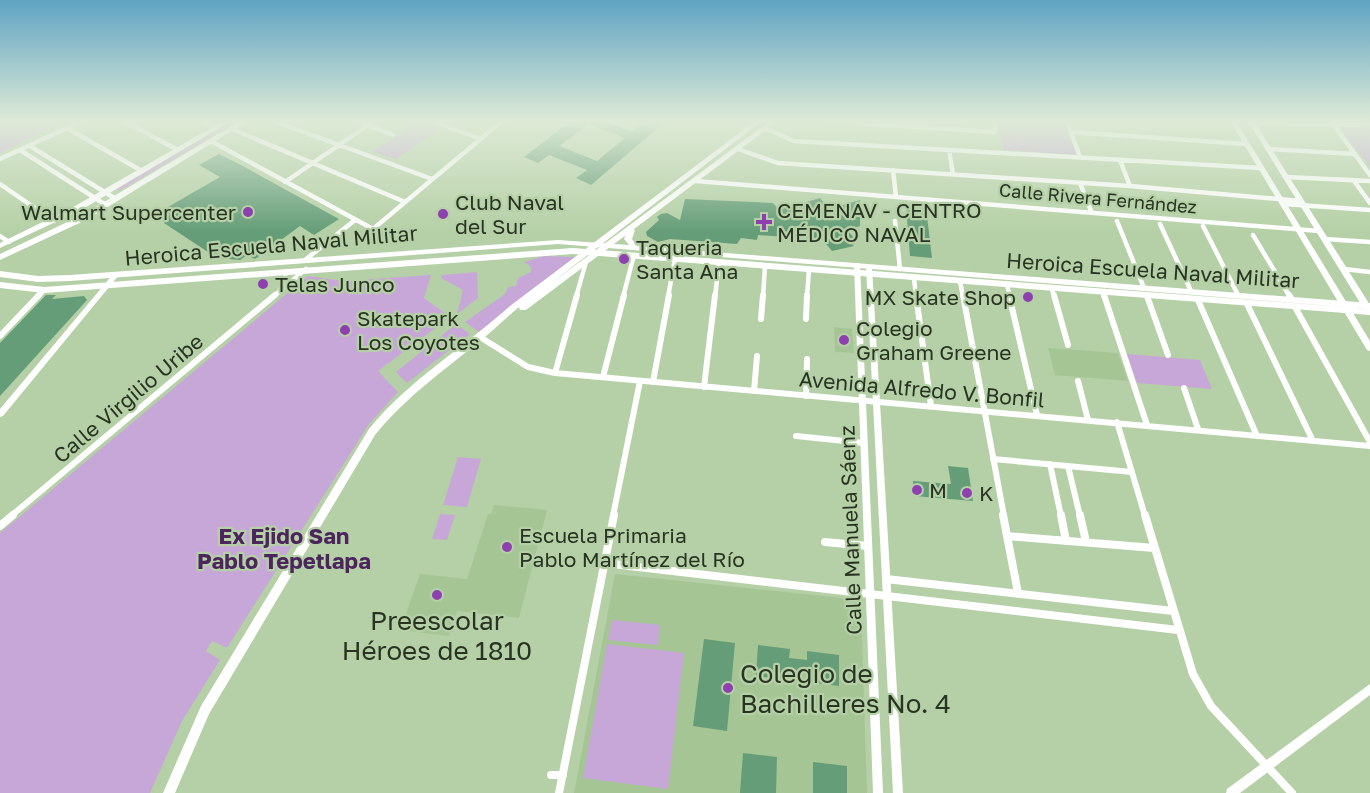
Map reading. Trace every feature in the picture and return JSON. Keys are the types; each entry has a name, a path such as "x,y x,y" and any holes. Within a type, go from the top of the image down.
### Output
{"main road":[{"path":"0,246 54,221 164,158"},
{"path":"0,257 52,234 106,205 184,158"},
{"path":"169,793 205,710 372,432 410,390 586,262 598,249 712,158"},
{"path":"598,249 610,245 726,158"},
{"path":"1255,158 1370,348"},
{"path":"1274,158 1369,309"},
{"path":"631,230 628,239 634,251"},
{"name":"Heroica Escuela Naval Militar","path":"0,285 44,290 107,286 287,271 306,265 425,250 558,242 598,249 869,270 914,278 1103,293 1191,291 1342,302 1369,309"},
{"name":"Heroica Escuela Naval Militar","path":"610,245 675,259 809,269 857,269"},
{"name":"Heroica Escuela Naval Militar","path":"0,274 45,279 541,252 587,252 598,249"},
{"path":"424,260 425,250"},
{"path":"495,326 513,308 587,252"},
{"name":"Heroica Escuela Naval Militar","path":"869,270 900,269 1146,292 1198,300 1247,304 1347,311 1369,309"}],"street":[{"path":"33,158 106,205"},
{"path":"49,158 116,199"},
{"path":"119,158 142,171"},
{"path":"242,158 373,229 458,158"},
{"path":"298,158 405,202"},
{"path":"285,182 321,158"},
{"path":"375,158 432,179"},
{"path":"764,158 778,163 1130,186 1370,210"},
{"path":"950,158 953,174"},
{"path":"1080,158 1262,168"},
{"path":"1358,158 1370,175"},
{"path":"1120,160 1130,186"},
{"path":"893,170 896,196"},
{"path":"1286,177 1370,182"},
{"path":"1354,180 1370,203"},
{"name":"Calle Rivera Fernández","path":"696,181 1320,231"},
{"path":"1080,183 1091,211"},
{"path":"0,184 54,221"},
{"name":"Calle Virgilio Uribe","path":"0,526 276,295 355,220"},
{"path":"895,220 900,269"},
{"path":"1118,221 1168,355"},
{"path":"1160,224 1191,291"},
{"path":"1203,226 1238,295"},
{"path":"1253,235 1291,298"},
{"path":"0,236 9,242"},
{"path":"1324,239 1370,242"},
{"path":"603,377 634,251"},
{"path":"653,382 675,259"},
{"path":"555,373 586,262"},
{"path":"704,387 719,262"},
{"path":"760,320 765,266"},
{"path":"806,319 809,269"},
{"name":"Calle Manuela Sáenz","path":"857,269 878,793"},
{"path":"1344,269 1370,272"},
{"name":"Calle Manuela Sáenz","path":"869,270 898,793"},
{"name":"Calle Virgilio Uribe","path":"276,295 287,271"},
{"path":"0,414 117,275"},
{"path":"914,278 931,406"},
{"path":"960,281 1018,593"},
{"path":"1007,285 1037,415"},
{"path":"1052,288 1068,345"},
{"path":"0,336 44,290"},
{"path":"1103,293 1147,425"},
{"path":"1198,300 1257,436"},
{"path":"1247,304 1313,441"},
{"path":"1295,307 1370,444"},
{"name":"Avenida Alfredo V. Bonfil","path":"480,337 528,367 555,373 1313,441 1370,444"},
{"path":"754,391 757,356"},
{"path":"806,396 807,359"},
{"path":"559,793 640,381"},
{"path":"1078,381 1088,420"},
{"path":"1184,388 1198,429"},
{"path":"1117,422 1192,674 1207,699 1292,793"},
{"path":"796,436 864,443"},
{"path":"993,459 1132,472"},
{"path":"1050,464 1066,541"},
{"path":"1068,466 1086,542"},
{"path":"1007,536 1154,548"},
{"path":"825,542 868,546"},
{"path":"604,562 1178,630"},
{"path":"886,579 1173,610"},
{"path":"1231,793 1370,690"},
{"path":"551,775 562,775"}],"shaded area":[{"path":"169,158 176,158 119,191 116,189"},
{"path":"1363,158 1370,158 1370,166"},
{"path":"544,256 577,257 479,332 465,322 505,294 508,287 516,286 518,278 531,272 531,267 524,262"},
{"path":"477,272 478,298 457,314 463,290 441,278 442,275"},
{"path":"431,275 424,298 450,317 378,371 398,392 369,424 227,648 212,641 206,651 220,660 182,721 150,793 0,793 0,533 308,276 343,281"},
{"path":"456,324 470,334 407,383 396,372"},
{"name":"Colegio Graham Greene","path":"834,327 852,329 854,353 835,352"},
{"path":"1048,348 1118,353 1128,381 1055,375"},
{"path":"1127,354 1200,360 1212,389 1137,383"},
{"path":"458,457 481,459 467,507 443,505"},
{"name":"Escuela Primaria Pablo Martínez del Río","path":"494,505 547,510 519,618 457,611 449,636 400,630 420,574 467,579 488,514 491,514"},
{"path":"440,514 455,515 447,540 432,539"},
{"name":"Colegio de Bachilleres No. 4","path":"615,574 861,600 867,793 574,793"},
{"path":"612,620 660,625 658,645 608,640"},
{"path":"607,644 684,653 668,789 583,778"}],"building":[{"name":"Walmart Supercenter","path":"212,158 227,158 339,219 314,235 300,226 255,259 247,255 240,260 217,258 164,223 165,214 172,210 168,207 220,177 199,165"},
{"path":"526,158 545,158 538,163"},
{"path":"557,158 589,158 597,161 601,158 623,158 591,185 576,178 587,170"},
{"path":"820,198 829,209 860,200 860,226 847,230 856,240 850,242 854,246 832,251 821,238 804,242 800,238 758,235 757,240 741,238 737,244 670,239 658,242 647,236 646,232 659,220 657,217 661,214 667,213 680,220 685,199 773,203 779,210"},
{"path":"906,207 926,208 932,258 910,256"},
{"path":"46,295 56,295 52,299 84,296 87,300 0,396 0,343"},
{"path":"948,466 968,468 973,501 914,496 913,481 951,484"},
{"path":"704,639 735,643 727,731 693,726"},
{"path":"758,645 790,649 789,658 807,660 807,651 839,655 839,686 807,682 807,672 789,670 789,680 756,676"},
{"path":"743,753 777,757 776,793 740,793"},
{"path":"813,762 847,766 847,793 813,793"}],"place":[{"name":"Walmart Supercenter","path":"248,212"},
{"name":"Club Naval del Sur","path":"443,214"},
{"name":"CEMENAV - CENTRO MÉDICO NAVAL","path":"764,222"},
{"name":"Taqueria Santa Ana","path":"624,259"},
{"name":"Telas Junco","path":"263,284"},
{"name":"MX Skate Shop","path":"1028,297"},
{"name":"Skatepark Los Coyotes","path":"345,330"},
{"name":"Colegio Graham Greene","path":"844,340"},
{"name":"M","path":"917,490"},
{"name":"K","path":"967,493"},
{"name":"Escuela Primaria Pablo Martínez del Río","path":"507,547"},
{"name":"Preescolar Héroes de 1810","path":"437,595"},
{"name":"Colegio de Bachilleres No. 4","path":"728,688"}],"district":[{"name":"Ex Ejido San Pablo Tepetlapa","path":"284,548"}]}
